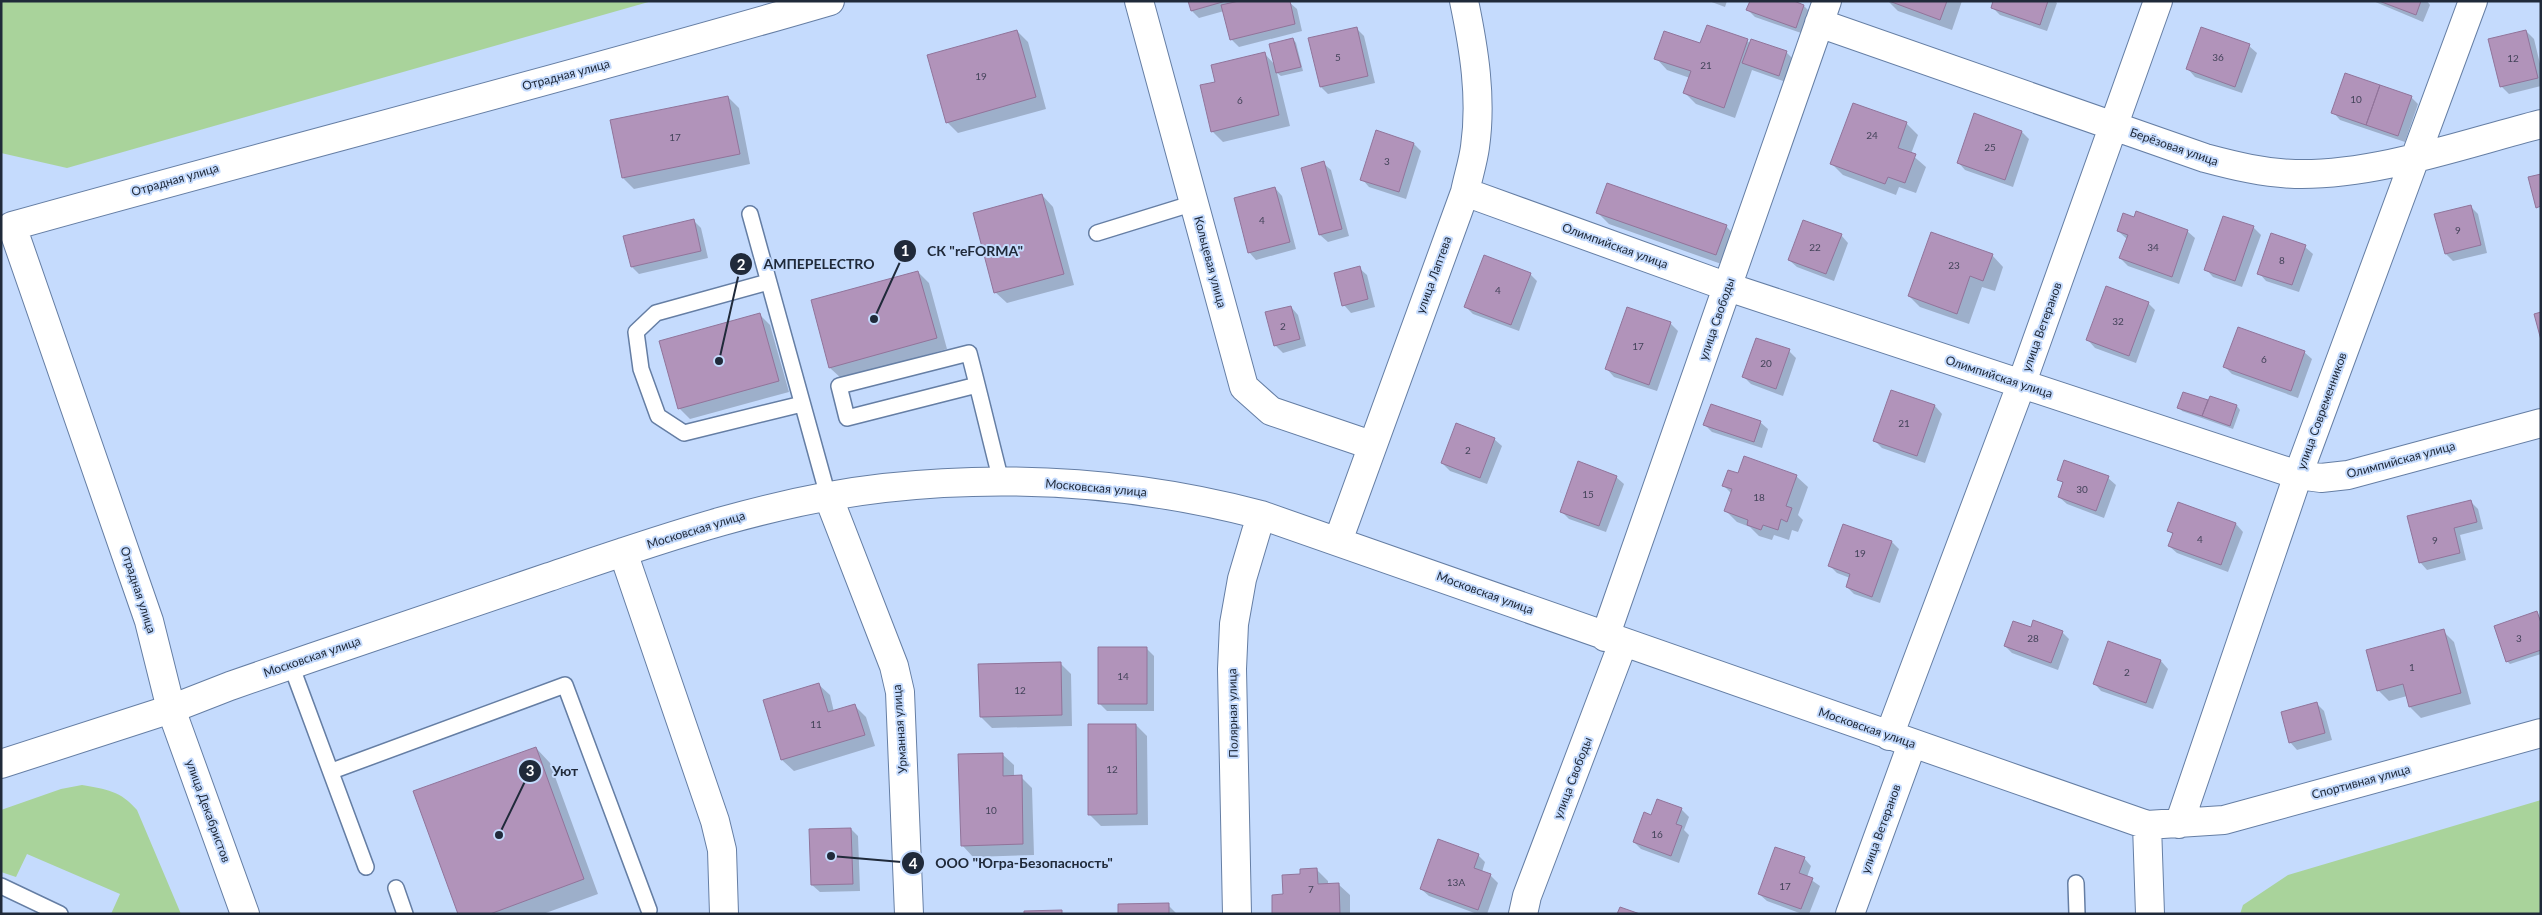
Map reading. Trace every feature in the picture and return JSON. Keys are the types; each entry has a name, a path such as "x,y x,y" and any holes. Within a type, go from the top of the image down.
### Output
{"street":[{"name":"Отрадная улица","path":"171,709 149,621 6,223 683,44 830,1"},
{"name":"Кольцевая улица","path":"1139,1 1244,387 1271,411 1371,445"},
{"name":"улица Лаптева","path":"1338,541 1371,445 1465,192 1475,148 1478,116 1471,35 1464,1"},
{"name":"улица Ветеранов","path":"1850,914 1900,740 2021,385 2158,1"},
{"name":"улица Современников","path":"2179,824 2298,475 2473,1"},
{"name":"Берёзовая улица","path":"1823,12 2113,126 2205,158 2269,173 2331,173 2414,158 2541,124"},
{"name":"улица Свободы","path":"1523,914 1527,896 1614,640 1728,287 1823,12"},
{"name":"Олимпийская улица","path":"1465,192 1728,287 2298,475 2321,478 2348,475 2541,422"},
{"name":"Московская улица","path":"1,764 171,709 291,665 623,552 748,515 828,496 937,483 1001,481 1082,485 1162,494 1197,499 1261,515 2147,825 2179,824"},
{"name":"Урманная улица","path":"828,496 894,666 900,692 909,914"},
{"name":"Полярная улица","path":"1237,914 1232,669 1234,624 1242,579 1261,515"},
{"path":"623,552 715,821 722,850 724,914"},
{"name":"улица Декабристов","path":"171,709 245,914"},
{"name":"Спортивная улица","path":"2179,824 2224,820 2541,733"},
{"path":"2147,825 2150,914"}],"lane":[{"path":"1096,232 1194,202"},
{"path":"750,214 828,496"},
{"path":"768,282 656,313 636,332 641,370 658,416 684,434 802,404"},
{"path":"977,385 847,418 839,386 969,353 977,385 1001,481"},
{"path":"291,665 332,770 366,867"},
{"path":"332,770 565,685 649,910"},
{"path":"2076,882 2077,914"},
{"path":"1,886 60,914"},
{"path":"396,888 406,914"}],"green space":[{"path":"1,1 652,1 67,168 1,153"},
{"path":"82,785 119,795 137,810 181,914 111,914 120,894 27,854 16,877 1,872 1,810 61,789"},
{"path":"2541,800 2541,914 2240,914 2243,905 2288,875"}],"building":[{"path":"1188,1 1226,1 1191,11"},
{"path":"1239,1 1290,1 1295,24 1230,40 1221,5"},
{"path":"1750,1 1794,1 1804,5 1796,28 1746,10"},
{"path":"1889,1 1947,1 1940,20"},
{"path":"1993,1 2048,1 2040,25 1991,8"},
{"path":"2379,1 2421,1 2416,15"},
{"path":"1707,25 1748,39 1724,108 1683,93 1691,71 1654,59 1664,31 1700,43"},
{"path":"1357,27 1368,76 1320,87 1308,38"},
{"path":"2201,27 2250,44 2235,87 2186,69"},
{"path":"1017,30 1036,97 946,123 927,55"},
{"path":"2526,30 2538,78 2500,87 2488,39"},
{"path":"1293,38 1301,67 1276,73 1269,44"},
{"path":"1751,39 1787,51 1779,76 1742,63"},
{"path":"1265,52 1279,115 1211,132 1200,85 1215,82 1211,65"},
{"path":"2345,73 2380,85 2366,125 2331,113"},
{"path":"2380,85 2412,96 2398,136 2366,125"},
{"path":"728,96 740,154 622,178 610,120"},
{"path":"1853,103 1907,122 1898,148 1916,154 1905,183 1888,177 1885,184 1830,164"},
{"path":"1974,113 2022,131 2005,180 1957,163"},
{"path":"1376,130 1414,143 1399,192 1360,180"},
{"path":"1324,161 1342,229 1319,235 1301,168"},
{"path":"2541,174 2541,206 2536,208 2528,177"},
{"path":"1607,183 1727,225 1716,255 1596,213"},
{"path":"1275,187 1290,242 1248,253 1234,198"},
{"path":"1042,194 1064,274 994,293 973,213"},
{"path":"2471,205 2481,245 2445,254 2434,214"},
{"path":"2136,211 2188,230 2172,277 2119,258 2128,235 2117,231 2123,213 2134,217"},
{"path":"2223,216 2254,226 2235,281 2204,270"},
{"path":"694,219 701,251 631,267 623,236"},
{"path":"1803,220 1842,234 1826,274 1788,260"},
{"path":"1931,232 1993,254 1983,281 1970,276 1957,314 1908,296"},
{"path":"2271,233 2306,245 2292,285 2257,274"},
{"path":"1484,255 1531,273 1511,325 1464,307"},
{"path":"1360,266 1368,299 1342,306 1334,273"},
{"path":"918,271 937,338 829,368 811,300"},
{"path":"2106,286 2149,302 2129,356 2086,340"},
{"path":"1291,306 1300,339 1274,346 1265,312"},
{"path":"1627,307 1671,322 1649,385 1605,369"},
{"path":"2541,312 2541,340 2534,314"},
{"path":"760,313 779,381 678,409 659,341"},
{"path":"2238,327 2305,351 2291,391 2223,367"},
{"path":"1756,338 1790,349 1776,389 1742,377"},
{"path":"1891,390 1935,405 1917,456 1873,441"},
{"path":"2183,392 2208,400 2202,416 2177,408"},
{"path":"2210,396 2237,405 2230,426 2202,416"},
{"path":"1711,404 1761,421 1754,442 1703,425"},
{"path":"1456,423 1495,438 1480,478 1441,463"},
{"path":"1744,456 1797,475 1786,506 1792,508 1787,522 1781,519 1778,530 1763,525 1761,530 1747,525 1748,520 1724,511 1732,489 1722,486 1728,470 1738,473"},
{"path":"2064,460 2109,476 2096,511 2058,497 2063,482 2057,480"},
{"path":"1578,461 1617,476 1599,526 1560,512"},
{"path":"2471,500 2477,522 2454,528 2460,553 2419,563 2407,516"},
{"path":"2178,502 2236,523 2221,565 2168,546 2173,533 2167,531"},
{"path":"1843,524 1892,541 1872,597 1846,587 1850,574 1828,566"},
{"path":"2537,611 2541,623 2541,650 2506,662 2494,626"},
{"path":"2033,620 2063,631 2051,663 2004,646 2013,621 2031,627"},
{"path":"2444,629 2461,693 2409,707 2403,684 2377,691 2366,650"},
{"path":"2108,641 2161,660 2146,703 2093,684"},
{"path":"1098,647 1147,647 1147,704 1098,704"},
{"path":"1061,662 1062,715 980,717 978,664"},
{"path":"819,683 828,712 855,704 865,735 781,760 763,700"},
{"path":"2317,702 2325,733 2289,743 2281,712"},
{"path":"1088,724 1136,724 1137,814 1088,815"},
{"path":"536,747 584,879 490,914 458,914 413,791"},
{"path":"1003,753 1003,776 1022,775 1023,844 961,846 958,754"},
{"path":"1657,799 1682,808 1676,824 1682,826 1671,856 1633,842 1644,812 1651,815"},
{"path":"851,828 853,884 811,885 809,829"},
{"path":"1438,839 1479,854 1474,868 1491,874 1478,910 1420,889"},
{"path":"1775,847 1805,857 1799,873 1813,878 1801,909 1758,894"},
{"path":"1317,868 1318,884 1339,883 1340,914 1272,914 1272,895 1283,894 1282,875 1300,874 1300,869"},
{"path":"1169,903 1169,914 1118,914 1118,904"},
{"path":"1620,907 1640,914 1617,914"},
{"path":"1062,910 1062,914 1024,914 1024,911"}],"place":[{"name":"СК \"reFORMA\"","path":"874,319"},
{"name":"АМПЕРELECTRO","path":"719,361"},
{"name":"Уют","path":"499,835"},
{"name":"ООО \"Югра-Безопасность\"","path":"831,856"}]}
